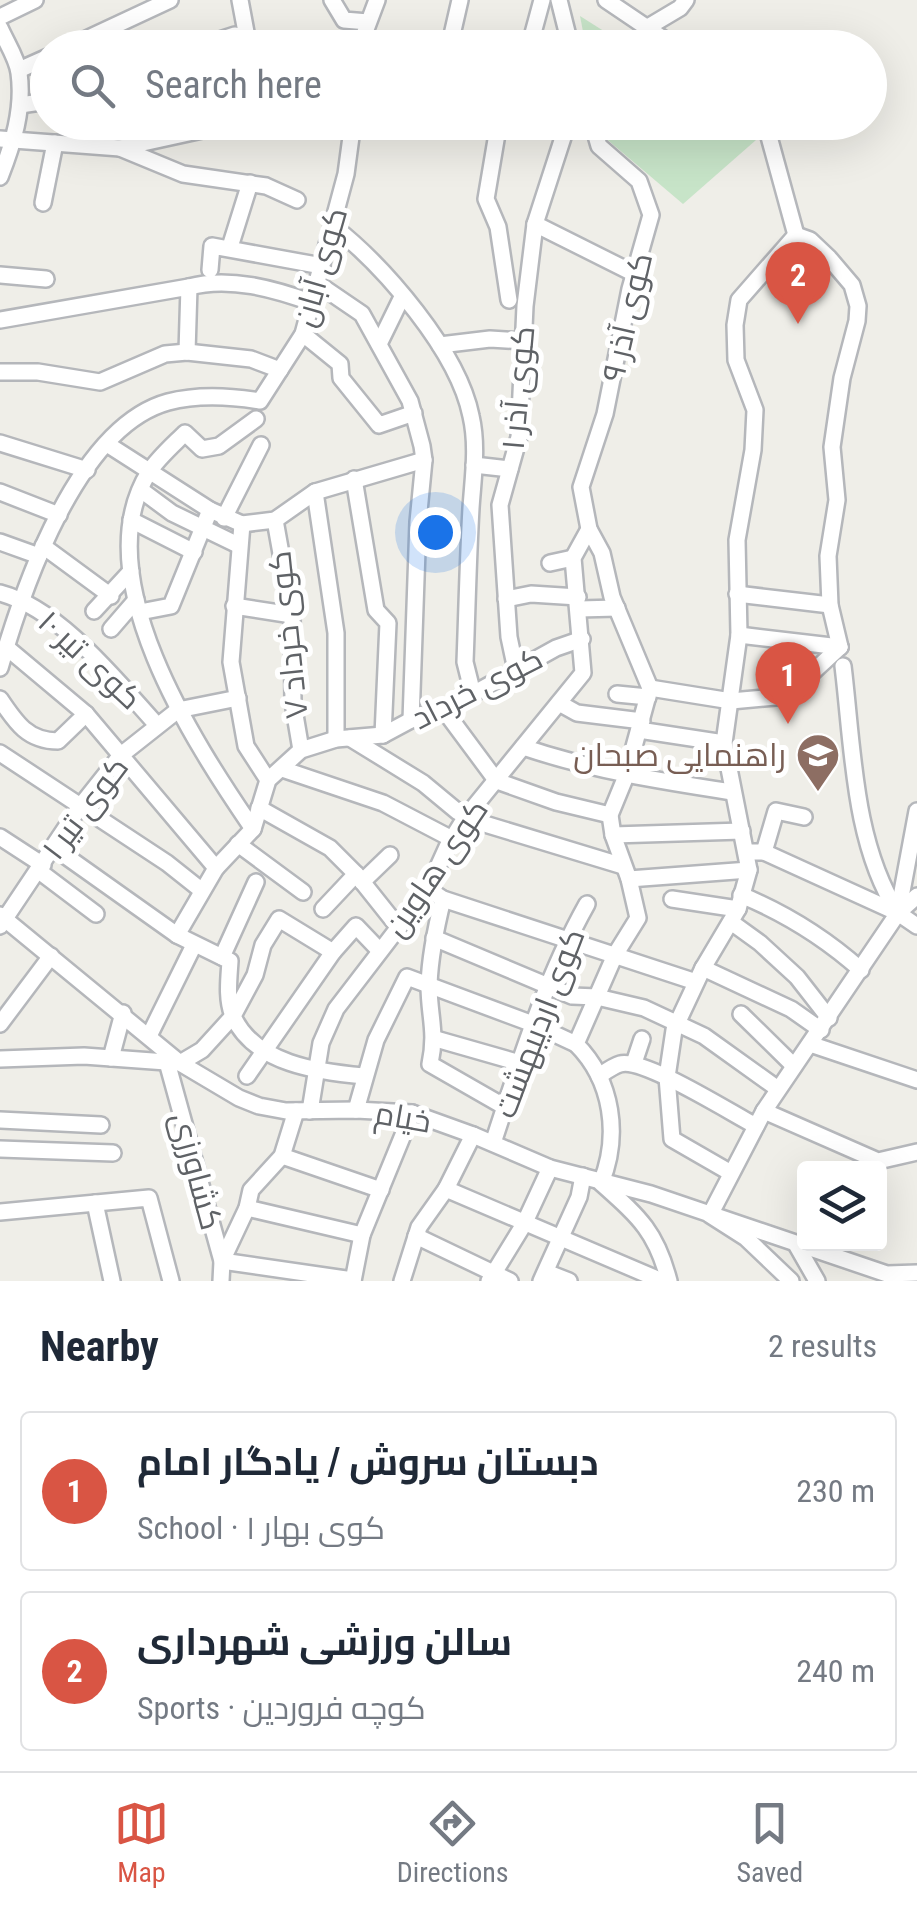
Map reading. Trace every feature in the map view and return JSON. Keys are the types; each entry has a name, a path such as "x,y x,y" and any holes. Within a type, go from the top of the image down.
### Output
{"street":[{"path":"0,17 34,0"},
{"path":"106,30 170,0"},
{"path":"240,0 246,30"},
{"path":"332,0 344,20 368,22"},
{"path":"365,30 377,0"},
{"path":"453,30 460,0"},
{"path":"533,30 542,0"},
{"path":"559,0 566,30"},
{"path":"606,0 652,30"},
{"path":"648,27 680,8 686,0"},
{"path":"0,30 19,70 19,109 7,140 0,177"},
{"path":"19,70 30,65"},
{"path":"0,110 30,106"},
{"path":"7,140 120,148 156,140"},
{"name":"کوی آبان","path":"107,444 129,424 169,402 223,396 260,401 303,334 353,140"},
{"path":"496,140 486,199 498,226 517,303"},
{"path":"517,303 535,224 562,140"},
{"name":"کوی آذر ۹","path":"589,529 581,487 605,414 651,215 639,181 599,146 597,140"},
{"path":"770,140 796,235"},
{"path":"43,203 55,143"},
{"path":"120,148 183,174 258,184 297,200"},
{"path":"230,247 258,184"},
{"path":"535,224 635,274"},
{"path":"333,226 367,254 402,297 440,346 467,398 474,465 465,662 473,694"},
{"path":"732,1174 672,1139 666,1077 676,1022 737,909 747,861 724,743 739,635 737,540 753,450 754,410 736,360 735,326 739,300 796,235"},
{"path":"796,235 810,240 829,258 852,285 858,306 832,447 837,500 828,556 830,606 840,647"},
{"path":"210,270 212,246 322,266"},
{"path":"0,275 46,278"},
{"path":"0,320 209,281 278,290 314,303"},
{"path":"318,284 362,314 414,413 424,460 411,720"},
{"path":"187,352 188,287"},
{"path":"380,344 402,297"},
{"name":"کوی آذر ۱","path":"516,670 506,599 500,505 519,437 523,341 517,303"},
{"path":"303,334 340,364 341,378 378,424 414,413"},
{"path":"440,346 490,339 523,341"},
{"path":"0,372 38,372 100,382 164,354 187,352 251,359 280,370"},
{"path":"253,828 204,757 178,710 138,606 130,570 131,520 148,472 184,433 202,449 219,446 256,419"},
{"path":"0,443 87,470"},
{"path":"0,668 6,647 6,622 59,515 107,444 217,514 242,524 275,520 314,492 424,460"},
{"path":"111,629 138,606 171,606 202,529 217,514 261,445"},
{"path":"474,465 510,469"},
{"path":"354,479 376,610 388,624 383,735"},
{"path":"141,490 172,513 238,544"},
{"path":"0,492 59,515"},
{"path":"314,492 336,633 342,738 423,783 461,815 626,872 747,861 764,852 776,810 804,817"},
{"path":"131,520 194,552"},
{"name":"کوی خرداد ۷","path":"275,520 292,615 293,703 301,750"},
{"path":"177,936 216,868 253,828 268,780 246,746 232,662 242,524"},
{"path":"550,563 573,558 589,529"},
{"path":"576,1044 615,955 638,918 610,815 626,776 649,692 617,608 602,553 589,529"},
{"path":"0,542 41,551 111,596"},
{"name":"کوی هاوین","path":"282,1156 303,1111 317,1071 321,1043 336,1009 428,889 461,815 584,673 573,558"},
{"path":"94,611 130,570"},
{"name":"کوی تیر ۱۰","path":"0,592 20,598 48,616 104,668 157,726"},
{"path":"506,599 531,594 617,608"},
{"path":"737,594 830,606"},
{"path":"234,606 292,615"},
{"path":"739,635 840,647"},
{"name":"کوی خرداد","path":"268,780 301,750 342,738 383,735 411,720 444,710 556,648 582,639"},
{"path":"6,647 86,714 216,868"},
{"path":"617,694 649,692 731,701 787,696 840,647"},
{"path":"842,666 860,806 882,888 898,913"},
{"path":"178,710 238,698"},
{"path":"0,699 18,726 37,740 58,741 86,714"},
{"path":"559,703 576,713 724,743"},
{"name":"کوی تیر ۱","path":"2,920 79,808 121,756 178,710"},
{"path":"444,710 495,778 556,802 610,815"},
{"path":"18,726 0,750 202,890"},
{"path":"523,747 571,764 626,776 732,792"},
{"path":"282,769 383,803 452,839"},
{"path":"259,808 330,848 400,928"},
{"path":"898,913 917,811"},
{"path":"613,835 742,831"},
{"path":"0,837 96,914"},
{"path":"238,844 304,892"},
{"path":"53,847 177,936 230,960 228,988 233,1016 266,1052 317,1071 364,1076"},
{"path":"764,852 898,913 917,926"},
{"path":"323,910 390,854"},
{"path":"222,957 256,882"},
{"path":"428,889 443,899 567,940 699,975 825,1024"},
{"path":"791,1281 746,1238 710,1216 778,1089 898,913 917,896"},
{"path":"443,899 429,988 436,1038 430,1064 505,1107"},
{"path":"672,899 779,911 822,936 862,970"},
{"name":"کوی اردیبهشت","path":"493,1143 547,986 587,904"},
{"path":"737,909 760,943 796,977 825,1024"},
{"path":"2,920 123,1013 174,1063 202,1050 233,1016 256,975 263,945 280,919 332,952"},
{"path":"247,1076 332,952 356,926 379,950"},
{"path":"434,938 572,996 597,997 644,1008 676,1022 717,1044 778,1089"},
{"path":"149,1036 194,945"},
{"path":"0,1024 51,956"},
{"path":"356,1110 376,1040 407,978 576,1044 588,1056 607,1090 612,1156 602,1183 641,1219 660,1248 666,1281"},
{"path":"111,1058 123,1013"},
{"path":"742,1014 794,1066"},
{"path":"436,1038 520,1063"},
{"path":"634,1064 642,1040"},
{"path":"810,1044 917,1080"},
{"name":"خیام","path":"0,1058 111,1058 174,1063 258,1106 412,1113 473,1134 550,1168 651,1194 797,1246"},
{"name":"کشاورزی","path":"174,1063 222,1261 221,1281"},
{"path":"599,1076 621,1063 634,1064 760,1119 878,1161 917,1153"},
{"path":"381,1190 282,1156 251,1190 248,1208 222,1261 353,1281 362,1235 381,1190 412,1113"},
{"path":"0,1120 102,1125"},
{"path":"402,1281 416,1236 446,1189 473,1134"},
{"path":"0,1149 113,1153"},
{"path":"492,1277 524,1224 550,1168"},
{"path":"569,1281 543,1276 579,1197 583,1176"},
{"path":"446,1189 560,1240 666,1281"},
{"path":"0,1212 148,1198 171,1281"},
{"path":"95,1203 112,1281"},
{"path":"248,1208 362,1235"},
{"path":"416,1236 492,1277 510,1281"},
{"path":"801,1251 817,1281"},
{"name":"خیام","path":"811,1251 884,1278 917,1273"}],"green space":[{"path":"580,16 602,30 583,30"},
{"path":"608,140 756,140 683,204"}],"place":[{"name":"سالن ورزشی شهرداری","path":"798,324"},
{"name":"دبستان سروش / یادگار امام","path":"788,724"},
{"name":"راهنمایی صبحان","path":"818,793"}]}
